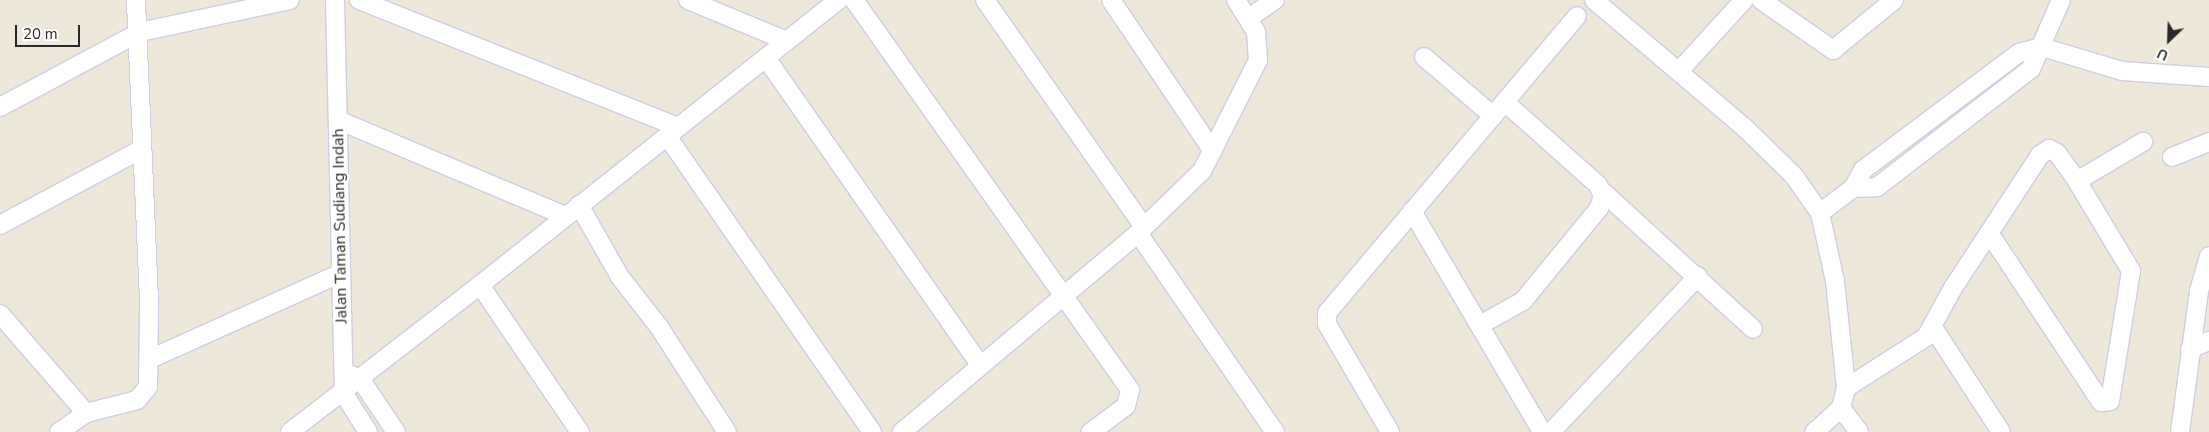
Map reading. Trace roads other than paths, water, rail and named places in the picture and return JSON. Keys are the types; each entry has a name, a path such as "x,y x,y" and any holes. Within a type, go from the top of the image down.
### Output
{"street":[{"path":"58,432 86,413 141,397 149,382 150,359 140,150 140,32 136,0"},
{"path":"0,107 140,32 253,4 290,0"},
{"name":"Jalan Taman Sudiang Indah","path":"335,0 345,371 344,394"},
{"path":"359,0 673,132 872,432"},
{"path":"688,0 787,41"},
{"path":"290,432 344,394 572,210 838,0"},
{"path":"854,0 1063,294 1131,396 1126,406 1091,432"},
{"path":"985,0 1275,432"},
{"path":"1111,0 1213,152"},
{"path":"902,432 979,363 1141,230 1190,184 1213,152 1258,60 1259,41 1249,18 1236,0"},
{"path":"1249,18 1275,0"},
{"path":"1594,0 1680,70 1794,176 1820,213 1835,281 1846,388 1841,408 1814,432"},
{"path":"1680,70 1744,0"},
{"path":"1761,0 1833,50 1894,0"},
{"path":"2042,47 2061,0"},
{"path":"1390,432 1326,319 1334,303 1577,16"},
{"path":"1820,213 1853,188 1863,170 2019,53 2042,47 2122,71 2209,76"},
{"path":"1424,57 1492,116"},
{"path":"766,58 979,363"},
{"path":"1505,102 1698,276 1753,329"},
{"path":"338,120 572,210 620,277 660,327 727,432"},
{"path":"2077,181 2142,142"},
{"path":"2172,157 2209,142"},
{"path":"0,225 140,150"},
{"path":"1846,388 1919,343 1932,326 1990,234 2045,150 2057,153 2077,181 2133,278 2107,404 2101,402 1990,234"},
{"path":"1480,325 1523,301 1599,208 1603,192"},
{"path":"1412,211 1542,432"},
{"path":"2180,432 2190,349 2209,256"},
{"path":"150,359 341,273"},
{"path":"1551,432 1698,276"},
{"path":"480,285 580,432"},
{"path":"0,314 86,413"},
{"path":"1932,326 2001,432"},
{"path":"2190,349 2209,341"},
{"path":"345,371 361,380 396,432"},
{"path":"344,394 368,432"},
{"path":"1841,408 1859,432"}]}
